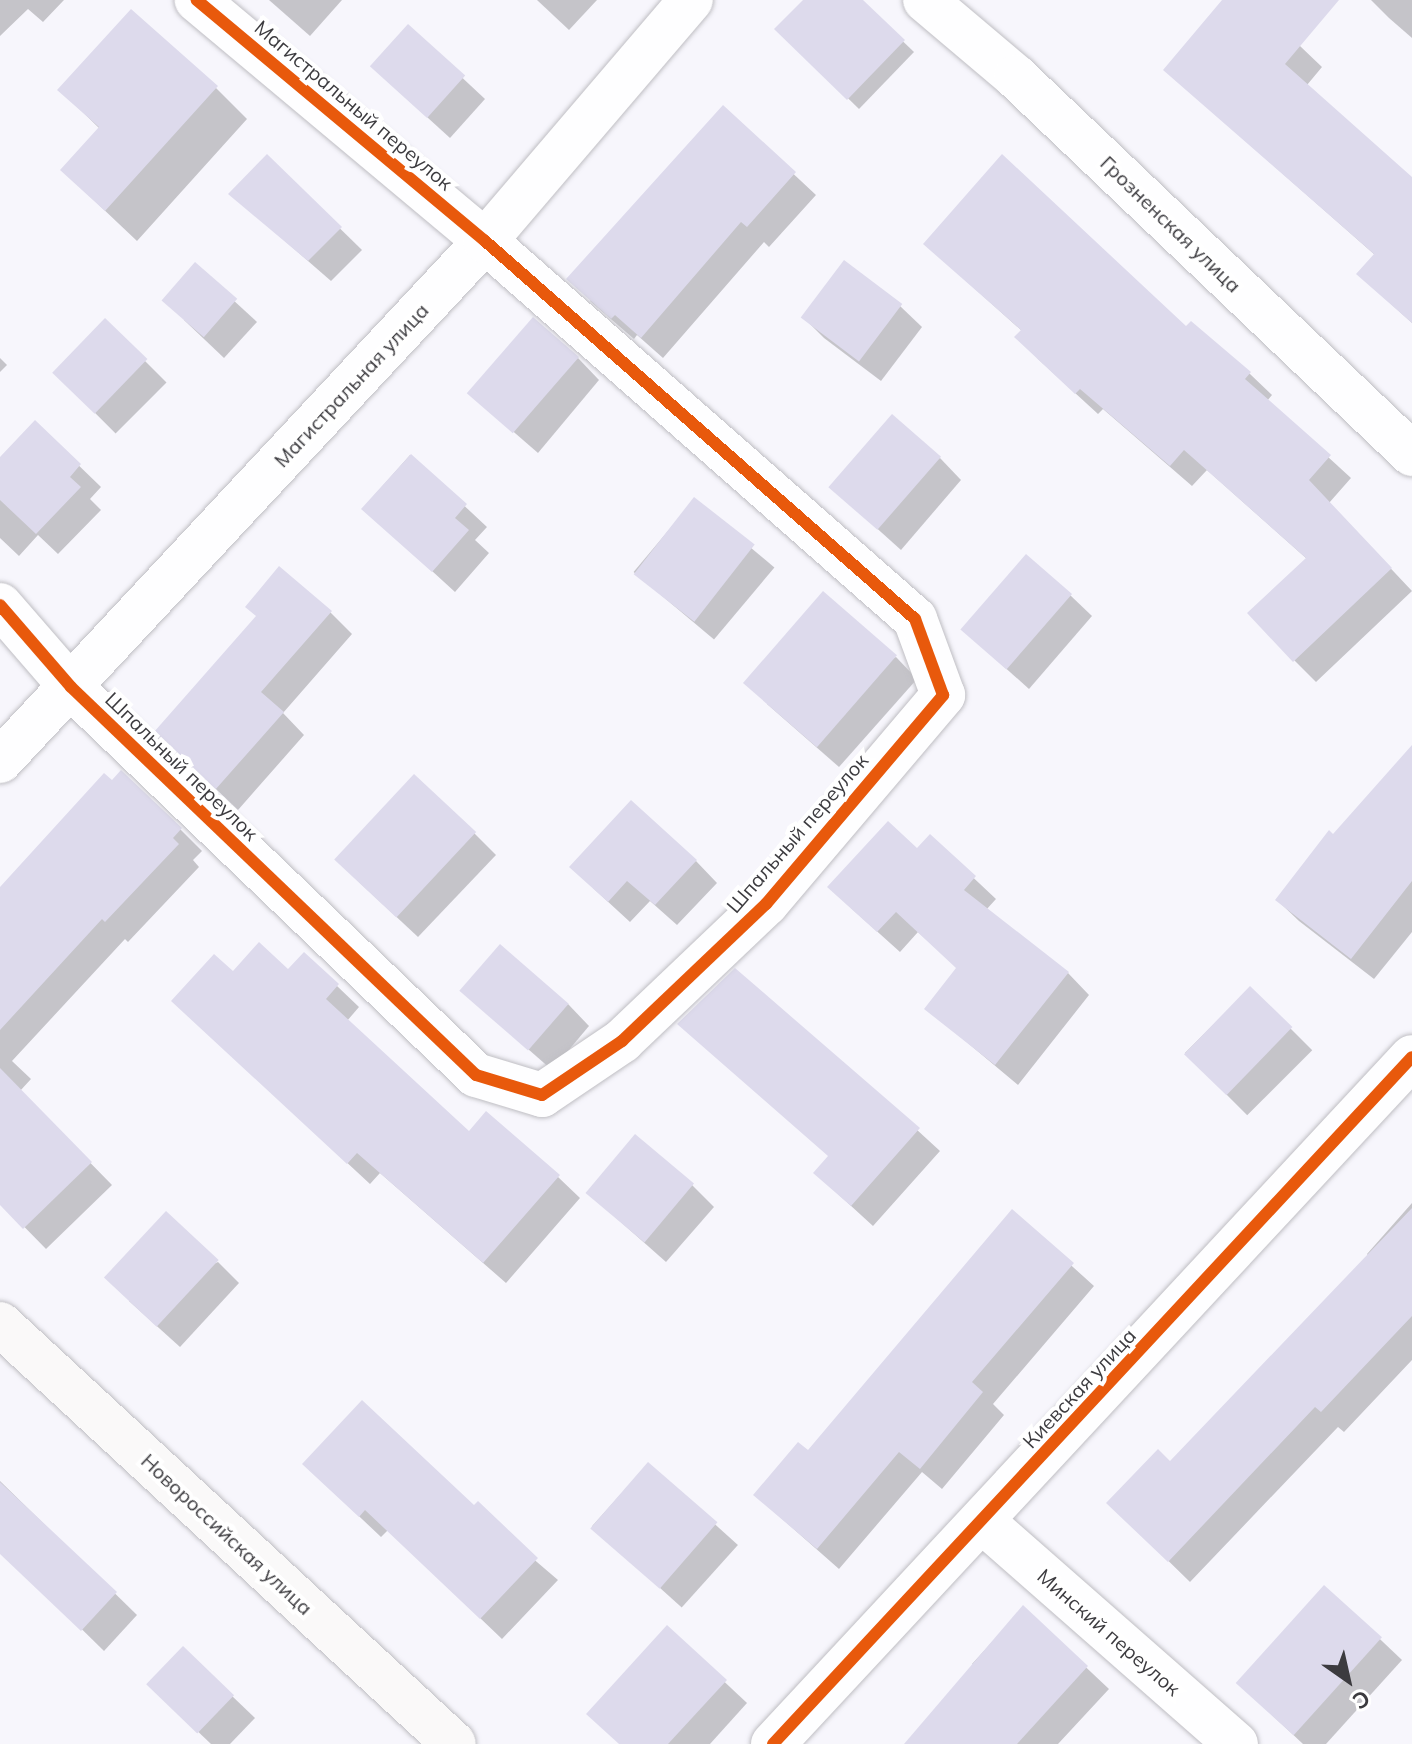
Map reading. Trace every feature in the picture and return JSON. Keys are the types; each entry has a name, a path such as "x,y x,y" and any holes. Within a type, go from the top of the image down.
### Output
{"main road":[{"name":"Новороссийская улица","path":"0,1324 454,1744"}],"street":[{"name":"Магистральный переулок","path":"197,0 485,241"},
{"name":"Магистральная улица","path":"0,761 485,241 691,0"},
{"name":"Грозненская улица","path":"925,0 1016,77 1412,454"},
{"name":"Шпальный переулок","path":"71,687 476,1075 542,1095 622,1041 766,904 943,695 915,619 485,241"},
{"path":"0,605 71,687"},
{"name":"Киевская улица","path":"773,1744 1407,1071"},
{"name":"Минский переулок","path":"982,1521 1236,1744"}],"building":[{"path":"803,0 863,0 905,40 847,100 774,29"},
{"path":"1222,0 1339,0 1285,64 1412,177 1412,323 1356,274 1374,254 1163,70"},
{"path":"131,9 218,86 105,211 60,170 99,127 57,90"},
{"path":"408,24 465,76 427,118 370,66"},
{"path":"723,105 796,172 747,227 741,222 641,338 615,315 611,319 566,279"},
{"path":"267,154 342,227 308,261 228,194"},
{"path":"1002,154 1186,326 1191,321 1251,372 1245,379 1331,455 1309,480 1392,568 1293,662 1247,613 1306,558 1184,450 1170,466 1080,389 1075,394 1014,337 1021,330 923,244"},
{"path":"844,260 902,304 859,361 801,318"},
{"path":"195,262 237,299 204,337 162,300"},
{"path":"533,317 579,357 513,433 467,393"},
{"path":"105,318 147,359 95,414 52,373"},
{"path":"892,414 941,457 877,530 828,487"},
{"path":"35,420 81,464 70,477 81,487 36,534 0,500 0,457"},
{"path":"411,454 467,504 455,518 469,530 432,572 361,509"},
{"path":"694,497 755,544 694,622 634,574"},
{"path":"1026,554 1072,594 1006,669 960,629"},
{"path":"279,566 332,611 261,692 284,712 215,790 154,732 256,616 245,607"},
{"path":"823,591 897,655 817,747 743,683"},
{"path":"1412,745 1412,881 1351,959 1275,900 1329,830 1333,834"},
{"path":"121,770 182,828 173,838 179,844 105,922 102,919 0,1030 0,887 104,773 112,780"},
{"path":"414,774 476,832 396,918 334,860"},
{"path":"631,800 697,860 655,905 627,881 608,902 569,867"},
{"path":"888,821 917,848 930,834 976,876 964,890 1069,972 995,1065 924,1009 956,968 896,912 877,932 827,887"},
{"path":"259,942 288,969 304,952 339,984 326,999 469,1131 486,1111 560,1175 483,1263 357,1153 347,1164 171,1001 214,954 233,971"},
{"path":"500,944 569,1004 528,1050 459,991"},
{"path":"735,968 920,1128 851,1206 813,1173 828,1156 677,1024"},
{"path":"1250,986 1292,1027 1226,1095 1184,1054"},
{"path":"0,1068 92,1162 23,1229 0,1205"},
{"path":"635,1134 694,1183 644,1242 586,1193"},
{"path":"1412,1208 1412,1316 1321,1412 1315,1407 1168,1562 1106,1503 1158,1449 1170,1461"},
{"path":"1012,1209 1074,1263 972,1382 983,1392 920,1469 899,1452 817,1549 753,1495 798,1442 808,1450"},
{"path":"166,1211 219,1260 157,1327 104,1278"},
{"path":"362,1400 474,1505 478,1501 538,1558 480,1619 365,1510 359,1517 302,1464"},
{"path":"648,1462 717,1522 660,1589 590,1528"},
{"path":"0,1482 117,1592 81,1631 0,1554"},
{"path":"1324,1585 1382,1637 1294,1735 1236,1683"},
{"path":"1023,1605 1088,1666 1017,1744 904,1744"},
{"path":"667,1625 727,1680 668,1744 619,1744 586,1714"},
{"path":"183,1646 234,1695 197,1733 146,1684"}],"cycle path":[{"path":"0,605 71,687 476,1075 542,1095 622,1041 766,904 943,695 915,619 485,241 197,0"},
{"path":"773,1744 1412,1057"}]}
